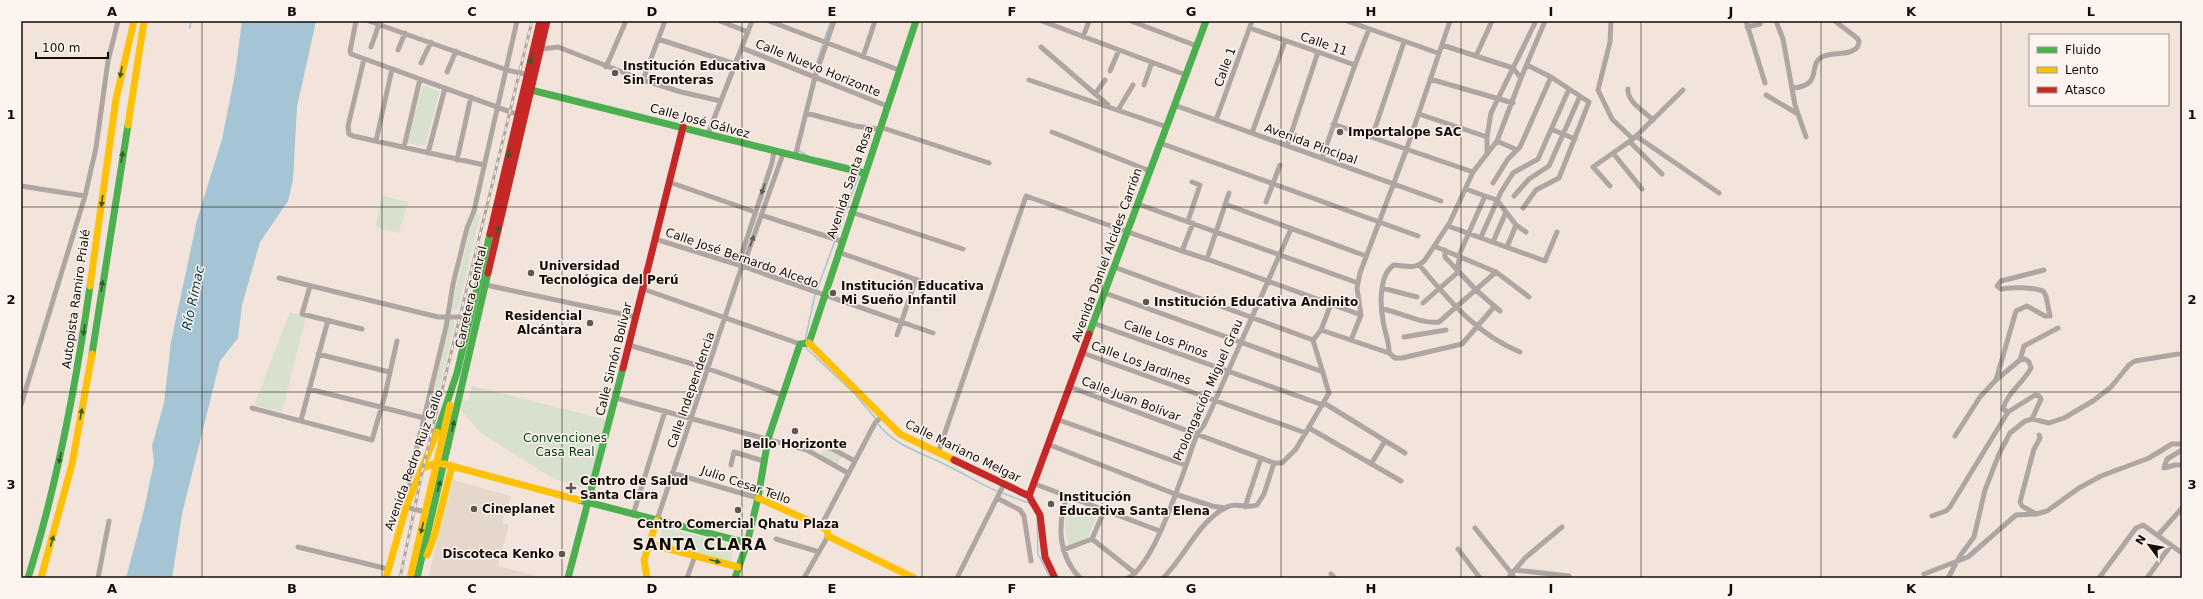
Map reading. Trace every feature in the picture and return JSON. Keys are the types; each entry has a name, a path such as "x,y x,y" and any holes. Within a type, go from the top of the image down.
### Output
{"main road":[{"name":"Autopista Ramiro Prialé","path":"28,578 55,483 68,421 90,288 116,101 123,62 134,21"},
{"name":"Autopista Ramiro Prialé","path":"41,578 72,464 89,373 144,21"},
{"name":"Carretera Central","path":"410,578 469,319 501,200 531,75 540,21"},
{"name":"Carretera Central","path":"521,116 531,90 531,75 540,49 547,21"},
{"name":"Avenida Santa Rosa","path":"809,342 841,241 916,21"},
{"name":"Avenida Daniel Alcides Carrión","path":"1029,496 1050,445 1093,323 1206,21"},
{"name":"Calle José Gálvez","path":"531,90 683,127 782,154 864,173"},
{"name":"Calle Simón Bolívar","path":"568,578 616,398 683,127"},
{"name":"Carretera Central","path":"418,575 448,465 477,321 486,284 501,200"},
{"name":"Calle Mariano Melgar","path":"809,342 881,417 900,434 938,454 1029,496 1039,507 1046,564 1055,578"},
{"path":"735,578 747,543 758,498 768,439 800,344 809,342"},
{"name":"Avenida Pedro Ruiz Gallo","path":"386,578 406,507 438,432 457,373"},
{"path":"423,468 436,463 448,465 633,515 747,543"},
{"name":"Julio Cesar Tello","path":"758,498 821,526"},
{"path":"648,578 644,560 657,520"},
{"path":"821,526 827,530 828,536 914,578"},
{"path":"650,544 738,567"}],"street":[{"path":"21,405 85,196 96,148 108,61 118,21"},
{"path":"356,21 350,51 351,54 521,116"},
{"path":"369,21 507,70 531,75"},
{"path":"412,490 409,480 448,317 453,284 499,107 517,21"},
{"path":"606,67 626,21"},
{"path":"643,80 665,21"},
{"path":"720,21 748,32"},
{"path":"708,134 752,21"},
{"path":"769,21 899,70"},
{"path":"795,157 815,77 834,21"},
{"path":"863,56 875,21"},
{"path":"1042,21 1051,23 1186,75"},
{"path":"1083,36 1089,21"},
{"path":"1131,21 1196,46"},
{"name":"Calle 1","path":"1216,120 1252,21"},
{"path":"1347,21 1438,54"},
{"path":"1351,340 1361,315 1358,283 1366,256 1407,148 1450,21"},
{"path":"1476,56 1492,21"},
{"path":"1487,154 1487,138 1491,112 1536,21"},
{"path":"1389,353 1382,309 1382,288 1390,267 1394,265 1412,267 1420,266 1448,226 1473,172 1498,141 1521,78 1545,21"},
{"path":"1612,21 1610,42 1598,90 1612,119 1633,139 1662,174"},
{"path":"1746,21 1765,83"},
{"path":"1776,21 1783,38 1798,114 1806,137"},
{"path":"1792,88 1808,84 1822,57 1852,52 1857,47 1859,41 1835,21"},
{"path":"372,47 380,24"},
{"path":"1747,27 1760,24"},
{"name":"Calle 11","path":"1250,28 1355,65 1369,29"},
{"path":"398,50 406,33"},
{"path":"658,39 735,64"},
{"path":"1252,133 1285,41"},
{"path":"421,63 431,42"},
{"path":"1372,137 1404,42"},
{"path":"1442,45 1513,68 1521,78"},
{"path":"1041,46 1110,107"},
{"path":"540,49 558,47 606,67 643,80 681,92 721,101"},
{"name":"Calle Nuevo Horizonte","path":"742,48 887,106"},
{"path":"1110,71 1119,50"},
{"path":"447,72 456,51"},
{"path":"1287,146 1318,52"},
{"path":"364,59 348,126 350,134 353,136 484,165"},
{"path":"1144,85 1152,62"},
{"path":"1322,158 1355,65"},
{"path":"1523,208 1536,190 1559,178 1589,102 1551,77 1527,65"},
{"path":"376,141 392,69"},
{"path":"1493,183 1497,175 1517,150 1551,77"},
{"path":"1430,78 1513,103"},
{"path":"404,147 420,79"},
{"path":"1029,80 1166,127"},
{"path":"1095,94 1105,80"},
{"path":"1118,110 1133,85"},
{"path":"428,153 445,88"},
{"path":"1480,238 1497,200 1513,173 1520,167 1536,161 1568,89"},
{"path":"1628,89 1628,94 1632,101 1653,120"},
{"path":"1610,186 1593,167 1633,139 1683,90"},
{"path":"1766,95 1798,114"},
{"path":"1514,196 1529,179 1549,166 1580,96"},
{"path":"457,160 471,97"},
{"name":"Avenida Pincipal","path":"1174,105 1440,201"},
{"path":"806,113 855,126 880,128 989,163"},
{"path":"1419,114 1487,138"},
{"path":"1333,124 1407,148 1473,172"},
{"path":"1551,129 1575,139"},
{"path":"1052,132 1150,171"},
{"path":"1633,139 1719,193"},
{"path":"1498,141 1517,150"},
{"path":"1160,144 1418,236"},
{"name":"Calle Independencia","path":"742,266 740,259 772,163 774,151"},
{"path":"1613,153 1642,189"},
{"name":"Calle Independencia","path":"657,520 726,319 742,266 762,215 782,154"},
{"path":"772,163 778,165"},
{"path":"1266,202 1280,165"},
{"path":"669,182 755,212"},
{"path":"1182,251 1200,185 1192,182"},
{"path":"21,186 85,196"},
{"path":"1466,189 1497,200 1516,225 1526,232"},
{"path":"1207,259 1229,193"},
{"path":"938,454 1026,196 1127,233 1207,259 1361,315"},
{"path":"1423,303 1440,289 1457,271 1459,256 1485,196"},
{"path":"1138,204 1358,283"},
{"path":"1225,204 1366,256"},
{"path":"851,212 964,249"},
{"path":"1493,242 1506,212"},
{"path":"762,215 841,241"},
{"path":"1507,247 1516,225"},
{"path":"1448,226 1544,261 1556,232"},
{"name":"Prolongación Miguel Grau","path":"1128,578 1135,573 1147,559 1160,532 1197,434 1204,425 1216,401 1240,342 1292,228"},
{"name":"Calle José Bernardo Alcedo","path":"655,238 742,266 823,296 934,333"},
{"path":"1434,246 1496,272 1529,297"},
{"path":"1445,250 1444,258 1494,308 1500,311"},
{"path":"838,252 943,289"},
{"path":"1420,266 1455,306 1477,328 1490,338 1520,352"},
{"path":"1114,267 1313,340"},
{"path":"1996,380 2016,311 2027,306 2048,317 2051,313 2043,291 2012,287 2001,289 1997,286 2002,280 2044,270"},
{"path":"1382,309 1433,323 1439,322 1455,306 1496,272"},
{"path":"280,278 438,317 477,321"},
{"path":"897,335 916,279"},
{"path":"486,284 636,317"},
{"path":"310,286 302,314 362,329"},
{"path":"1382,288 1417,297"},
{"path":"643,289 800,344"},
{"path":"1105,293 1323,372"},
{"path":"1313,340 1321,330 1331,304"},
{"path":"1321,330 1389,353 1395,358 1402,358 1462,344 1494,308"},
{"path":"301,420 328,320"},
{"name":"Calle Los Pinos","path":"1093,323 1227,372 1323,404 1405,453"},
{"path":"1955,436 1980,397 1996,380 2020,360 2024,346 2058,328"},
{"path":"1404,337 1446,330"},
{"path":"1163,578 1178,562 1204,525 1225,508 1234,505 1245,507 1257,505 1264,494 1274,463 1282,463 1288,459 1308,431 1329,391 1313,340"},
{"path":"252,408 372,440 397,341"},
{"path":"629,345 709,369 782,395"},
{"name":"Calle Los Jardines","path":"1083,353 1216,401 1308,431 1401,481"},
{"path":"318,354 389,372"},
{"path":"2032,418 2049,423 2064,418 2098,398 2111,387 2129,365 2135,361 2178,354"},
{"path":"2008,412 2004,411 2004,406 2027,376 2031,368 2029,362 2025,359 2020,360"},
{"name":"Calle Juan Bolívar","path":"1070,387 1274,463"},
{"path":"309,389 424,418"},
{"path":"1932,516 1946,511 1950,507 2008,412 2035,396 2039,396 2041,399 2040,406 2032,418 2019,425 2004,442 1985,490 1974,537 1948,578"},
{"path":"616,398 807,450 848,473"},
{"path":"633,515 665,411"},
{"path":"821,526 875,423 881,417"},
{"path":"1059,420 1185,466"},
{"path":"2036,514 2022,506 2020,502 2034,449 2040,438 2039,435"},
{"path":"1371,464 1385,441"},
{"path":"807,450 822,444 855,461"},
{"path":"1924,574 1968,557 2013,517 2036,514 2054,507 2079,488 2101,476 2149,458 2172,444 2182,444"},
{"path":"1050,445 1175,494 1212,506 1225,508"},
{"path":"2182,450 2167,459 2164,468 2175,464 2182,465"},
{"path":"731,465 734,452 764,461"},
{"path":"1245,507 1261,458"},
{"name":"Julio Cesar Tello","path":"672,473 758,498"},
{"path":"958,578 1004,484"},
{"path":"1035,484 1160,532"},
{"path":"1067,497 1062,511 1060,538 1063,550 1070,566 1080,578"},
{"path":"997,498 1020,510 1024,516 1030,561"},
{"path":"406,507 425,512"},
{"path":"2159,534 2182,508"},
{"path":"1063,550 1092,539 1104,511"},
{"path":"98,578 109,521"},
{"path":"2098,578 2136,528 2143,525 2159,534 2182,553"},
{"path":"1512,575 1525,558 1562,527"},
{"path":"1475,528 1512,575"},
{"path":"804,578 828,536"},
{"path":"776,539 819,552"},
{"path":"1092,539 1121,560 1135,573"},
{"path":"2147,578 2172,545"},
{"path":"298,547 388,569"},
{"path":"1458,549 1480,578"},
{"path":"687,578 695,556"},
{"path":"1512,575 1569,576"}],"shaded area":[{"path":"453,480 511,496 502,523 509,525 498,566 533,575 532,578 428,578"}],"green space":[{"path":"423,85 440,92 425,146 407,143"},
{"path":"382,196 408,202 399,233 379,228 376,225"},
{"path":"477,214 480,216 458,310 451,309 470,228"},
{"path":"290,312 306,317 282,412 254,405"},
{"path":"452,318 455,324 432,418 427,417 449,319"},
{"name":"Convenciones Casa Real","path":"472,386 608,420 590,490 552,478 480,432 461,410 463,400 468,401"},
{"path":"825,447 842,456 837,465 820,457"},
{"path":"1068,504 1097,515 1088,538 1068,546 1065,524"},
{"path":"663,527 732,545 734,547 730,562 661,545 659,543"}],"water":[{"name":"Río Rímac","path":"242,21 316,21 297,107 293,180 288,201 260,242 242,305 238,338 220,361 182,514 172,578 126,578 144,510 154,462 152,446 164,403 171,342 197,220 222,139 235,74"}],"waterway":[{"path":"190,28 191,21"},
{"path":"824,40 831,21"},
{"path":"814,72 823,43"},
{"path":"798,150 808,156"},
{"path":"818,158 861,169"},
{"path":"836,236 859,175"},
{"path":"816,292 835,241"},
{"path":"805,341 815,294"},
{"path":"806,348 855,394 876,419"},
{"path":"878,424 885,432 901,444 939,461 997,491"},
{"path":"1002,493 1029,503 1034,509"},
{"path":"1037,515 1038,554 1050,578"}],"railway":[{"path":"400,578 423,468 532,21"}],"traffic: fast":[{"path":"809,343 916,21"},
{"path":"1089,334 1206,21"},
{"path":"531,90 864,173"},
{"path":"92,354 128,125"},
{"path":"437,432 457,373 490,234"},
{"path":"417,578 488,273"},
{"path":"28,578 39,542 65,433 79,360 90,286"},
{"path":"735,578 747,543 758,498 768,439 800,344 809,343"},
{"path":"568,578 623,368"},
{"path":"579,500 747,543"}],"traffic: slow":[{"path":"90,286 116,99 134,21"},
{"path":"128,125 144,21"},
{"path":"809,343 900,434 954,460"},
{"path":"41,578 72,464 92,354"},
{"path":"410,578 450,405"},
{"path":"386,578 406,507 437,432"},
{"path":"423,468 436,463 444,464 579,500"},
{"path":"427,555 434,537 452,466"},
{"path":"758,498 821,526 827,530 828,536 914,578"},
{"path":"647,578 644,560 657,520"},
{"path":"650,544 738,567"}],"traffic: jam":[{"path":"490,234 540,21"},
{"path":"488,273 547,21"},
{"path":"623,368 683,127"},
{"path":"1029,496 1089,334"},
{"path":"954,460 1029,496 1040,515 1045,557 1055,578"}],"place":[{"name":"Institución Educativa Sin Fronteras","path":"615,73"},
{"name":"Importalope SAC","path":"1340,132"},
{"name":"Universidad Tecnológica del Perú","path":"531,273"},
{"name":"Institución Educativa Mi Sueño Infantil","path":"833,293"},
{"name":"Institución Educativa Andinito","path":"1146,302"},
{"name":"Residencial Alcántara","path":"590,323"},
{"name":"Bello Horizonte","path":"795,431"},
{"name":"Centro de Salud Santa Clara","path":"571,488"},
{"name":"Institución Educativa Santa Elena","path":"1051,504"},
{"name":"Cineplanet","path":"474,509"},
{"name":"Centro Comercial Qhatu Plaza","path":"738,510"},
{"name":"Discoteca Kenko","path":"562,554"}],"district":[{"name":"SANTA CLARA","path":"700,544"}]}
